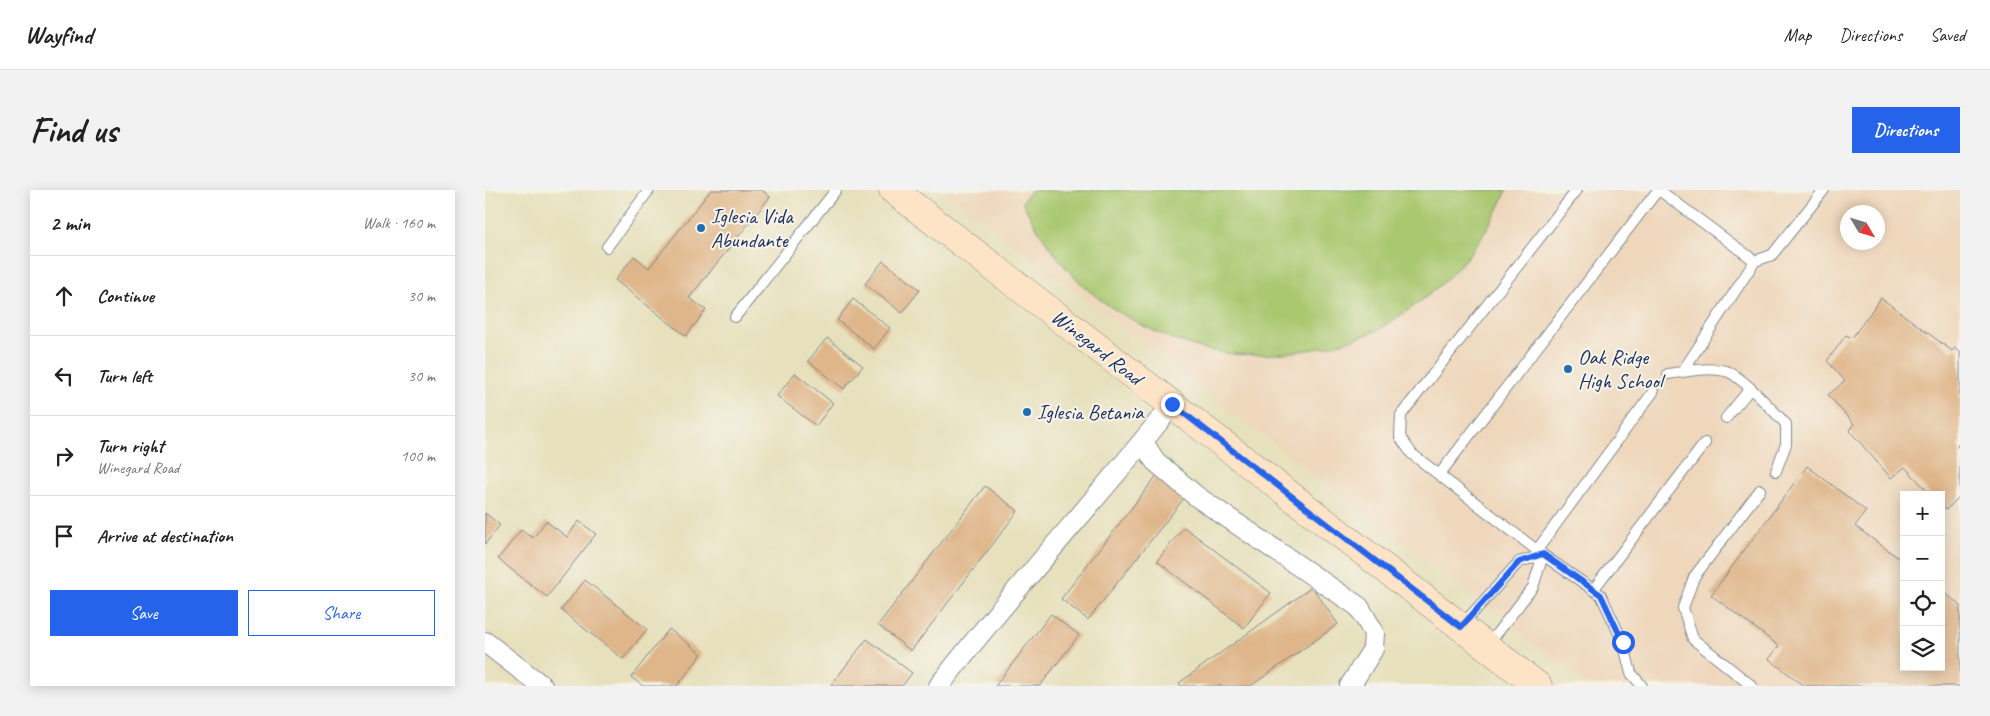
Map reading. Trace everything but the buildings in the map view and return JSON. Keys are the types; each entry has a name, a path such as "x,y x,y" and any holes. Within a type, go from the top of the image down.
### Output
{"street":[{"name":"Winegard Road","path":"893,190 1538,686"},
{"path":"939,686 978,635 1143,442 1172,404"},
{"path":"1143,442 1155,461 1196,496 1359,607 1374,633 1373,649 1350,686"},
{"path":"485,642 542,686"}],"lane":[{"path":"607,247 649,190"},
{"path":"735,317 836,190"},
{"path":"1577,190 1401,414 1400,437 1411,454 1540,552 1601,595 1623,642 1631,673 1642,686"},
{"path":"1439,475 1659,190 1755,261"},
{"path":"1682,372 1755,261 1773,256 1824,190"},
{"path":"1668,374 1699,369 1727,371 1750,388 1786,424 1786,444 1776,471"},
{"path":"1726,418 1750,388"},
{"path":"1487,647 1533,587 1540,552 1653,392"},
{"path":"1593,590 1705,443"},
{"path":"1752,686 1693,639 1683,608 1694,577 1760,490"},
{"path":"1461,627 1519,562 1540,552"}],"shaded area":[{"name":"Oak Ridge High School","path":"944,190 1960,190 1960,686 1589,686"}],"green space":[{"path":"1031,190 1507,190 1498,210 1464,261 1435,289 1388,323 1364,336 1330,346 1295,352 1251,355 1219,352 1189,345 1143,326 1102,301 1089,291 1056,256 1038,230 1022,202"}],"place":[{"name":"Iglesia Vida Abundante","path":"701,228"},
{"name":"Oak Ridge High School","path":"1568,369"},
{"name":"Iglesia Betania","path":"1027,412"}],"route":[{"path":"1172,404 1461,627 1519,562 1543,554 1601,595 1623,642"}]}
